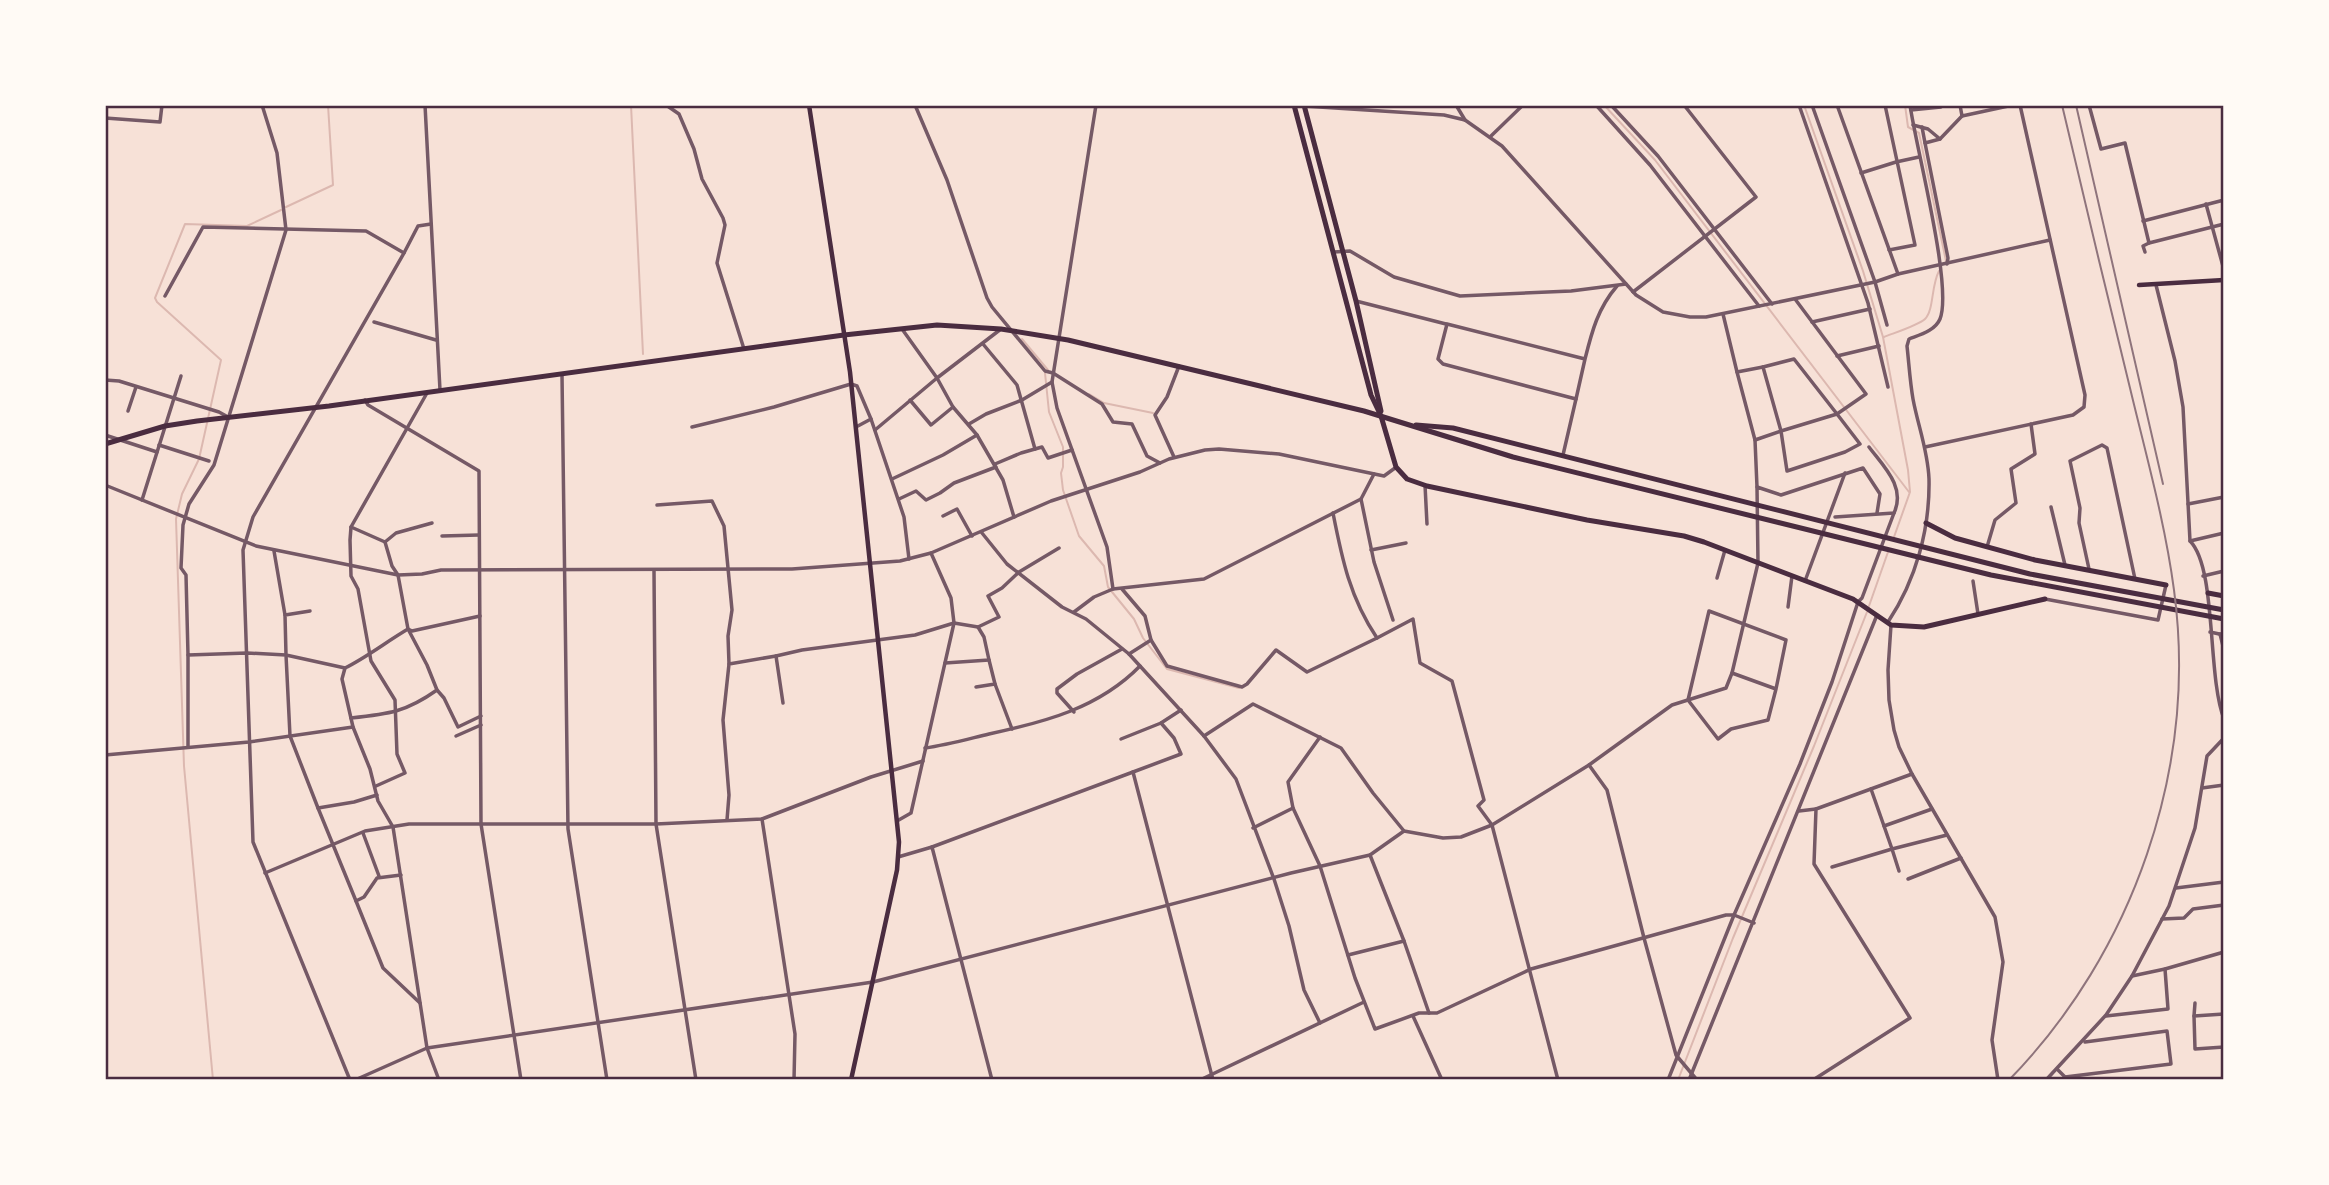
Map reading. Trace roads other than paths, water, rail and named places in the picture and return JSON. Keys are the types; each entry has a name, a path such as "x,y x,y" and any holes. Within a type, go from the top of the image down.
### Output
{"main road":[{"path":"810,105 851,384 897,821 898,857 851,1080"},
{"path":"1294,105 1371,395 1381,416 1396,467 1406,479 1587,520 1684,536 1858,602 1889,624 1924,627 2045,599"},
{"path":"1304,106 1356,301 1381,416"},
{"path":"2139,285 2224,280"},
{"path":"105,444 164,426 562,375 844,335 937,325 1001,329 1058,338 1381,416 1513,457 1990,575 2224,619"},
{"path":"1406,424 1453,428 1921,548 2058,580 2224,610"},
{"path":"1926,523 1955,538 2035,560 2166,585"},
{"path":"2208,593 2224,596"}],"street":[{"path":"105,118 160,122 162,105"},
{"path":"188,748 186,575 181,568 183,525 189,504 211,474 286,229 277,153 262,105"},
{"path":"425,105 440,390"},
{"path":"666,105 679,114 694,149 702,179 723,218 717,263 744,349"},
{"path":"915,105 942,166 992,307 1045,371 1054,373 1102,404 1113,422 1132,424 1147,456 1160,463"},
{"path":"1096,105 1052,382 1057,408 1107,547 1113,589"},
{"path":"1288,105 1444,115 1465,120 1502,146 1633,292 1650,305 1677,315 1706,317 1723,314 1875,282 1898,274 2050,240"},
{"path":"1456,105 1465,120"},
{"path":"1491,136 1523,105"},
{"path":"1596,105 1650,164 1759,306"},
{"path":"1611,105 1658,156 1772,304"},
{"path":"1633,292 1756,197 1684,105"},
{"path":"1799,105 1870,309 1888,387"},
{"path":"1812,105 1875,282 1887,325"},
{"path":"1837,105 1898,274"},
{"path":"1885,105 1915,245 1889,250"},
{"path":"1960,105 1962,116"},
{"path":"1925,143 1940,139 1962,116 2013,105"},
{"path":"1925,447 2073,415 2084,407 2085,395 2020,105"},
{"path":"2089,105 2101,149 2125,143 2149,243"},
{"path":"1941,107 1911,108 1940,266 1942,298 1940,319 1931,329 1909,339 1907,346 1913,400 1925,447 1928,477 1926,523 1919,556 1889,624 1889,700 1894,730 1912,774 1995,917 2004,962 1992,1040 1998,1080"},
{"path":"1913,125 1935,133 1940,139"},
{"path":"1922,127 1947,264"},
{"path":"1861,173 1919,158"},
{"path":"2143,221 2224,200"},
{"path":"2207,204 2224,266"},
{"path":"430,224 418,226 253,517 243,550 253,842 352,1080 427,1048 873,982 1370,855 1404,831"},
{"path":"2145,252 2143,246 2149,243 2224,224"},
{"path":"165,296 203,226 366,231 404,253"},
{"path":"1334,252 1350,251 1394,276 1460,296 1626,285"},
{"path":"2155,283 2175,361 2183,407 2190,541 2196,548 2208,593 2216,687 2224,719"},
{"path":"1563,455 1594,322 1604,301 1617,286"},
{"path":"1755,440 1839,413 1866,394 1795,299"},
{"path":"1356,301 1585,359"},
{"path":"1812,322 1870,309"},
{"path":"1204,736 1253,705 1341,748 1404,831 1443,838 1461,837 1492,825 1589,765 1672,705 1726,688 1758,563 1758,517 1755,440 1723,314"},
{"path":"374,322 436,340"},
{"path":"1447,324 1438,359 1443,364 1576,399"},
{"path":"902,329 937,378 953,407 977,435 1003,480 1014,517"},
{"path":"875,430 1001,329"},
{"path":"983,344 994,360 1013,378 1035,449"},
{"path":"1837,356 1879,346"},
{"path":"1737,372 1794,359 1839,413 1860,444 1845,452 1787,471 1781,431 1763,367"},
{"path":"1174,457 1155,415 1167,397 1178,366"},
{"path":"562,375 568,824 607,1080"},
{"path":"142,500 181,376"},
{"path":"105,380 119,381 228,417"},
{"path":"969,424 1022,400 1052,382"},
{"path":"692,427 774,407 851,384 857,386 872,419 899,499 909,559"},
{"path":"128,411 136,387"},
{"path":"375,787 405,774 397,754 396,700 371,661 358,589 351,576 351,527 428,391"},
{"path":"365,400 368,405 479,471 481,824 521,1080"},
{"path":"911,400 932,425 953,407"},
{"path":"856,427 872,419"},
{"path":"1987,547 1995,520 2016,503 2011,470 2035,454 2031,424"},
{"path":"105,435 157,452"},
{"path":"892,479 943,455 977,435"},
{"path":"159,445 209,461"},
{"path":"2089,569 2070,461 2102,445 2107,448 2135,579"},
{"path":"899,499 916,491 926,500 954,483 1042,447 1048,458 1072,450"},
{"path":"1668,1080 1734,915 1800,764 1832,682 1858,602 1863,598 1894,513 1898,498 1894,481 1869,447"},
{"path":"105,485 245,542 274,551 398,575 441,570 728,570 871,565 931,553 982,533 1051,500 1140,472 1174,457 1219,449 1279,454 1374,474 1384,475 1396,467"},
{"path":"1757,487 1781,495 1863,468 1881,494 1877,513"},
{"path":"1805,581 1845,472"},
{"path":"1073,613 1094,597 1113,589 1204,579 1361,499 1374,474"},
{"path":"1425,485 1427,524"},
{"path":"2188,505 2224,497"},
{"path":"1361,499 1381,589 1393,621"},
{"path":"657,505 712,501 724,526 732,610 723,720 729,795 727,820"},
{"path":"2051,508 2065,565"},
{"path":"943,516 957,509 972,537"},
{"path":"1333,513 1349,583 1361,615 1377,638"},
{"path":"1835,517 1894,513"},
{"path":"385,542 396,533 432,523"},
{"path":"351,527 385,542 392,566 398,575 408,629 458,727 481,716"},
{"path":"982,533 1007,564 1062,607 1086,619 1129,654 1204,736 1236,779 1274,879 1289,926 1304,990 1320,1023"},
{"path":"2190,541 2224,533"},
{"path":"443,536 480,535"},
{"path":"1371,550 1406,543"},
{"path":"729,664 802,650 915,635 954,624 978,627 999,617 988,596 1002,588 1019,572 1059,548"},
{"path":"1717,578 1725,550"},
{"path":"274,551 285,615 290,736 383,968 422,1005"},
{"path":"897,821 911,813 954,624 951,598 931,553"},
{"path":"654,570 656,824 696,1080"},
{"path":"2203,576 2224,570"},
{"path":"1788,607 1792,576"},
{"path":"1973,581 1979,615"},
{"path":"2045,599 2158,620 2166,585"},
{"path":"1122,589 1145,616 1151,640 1167,666 1242,687 1276,650 1307,672 1413,619 1420,663 1452,681 1484,800 1478,806 1492,825 1558,1080"},
{"path":"285,615 310,611"},
{"path":"1709,611 1786,640 1768,720 1731,729 1718,739 1688,700 1709,611"},
{"path":"1689,1080 1877,615"},
{"path":"188,655 286,655 345,668 364,659 369,652 408,629 412,631 480,616"},
{"path":"978,627 984,637 995,684 1013,729"},
{"path":"2210,632 2222,634 2224,650"},
{"path":"1129,654 1151,640"},
{"path":"1074,712 1057,693 1057,689 1077,674 1122,649"},
{"path":"776,656 783,703"},
{"path":"945,663 989,660"},
{"path":"925,748 1013,729 1074,712 1115,688 1140,666"},
{"path":"345,668 342,679 353,727 377,794 393,827 427,1048 439,1080"},
{"path":"1732,673 1776,689"},
{"path":"976,687 995,684"},
{"path":"351,719 415,706 437,690"},
{"path":"1121,739 1161,723 1181,710"},
{"path":"898,857 932,847 1181,754 1174,738 1161,723"},
{"path":"456,736 481,725"},
{"path":"105,755 249,742 353,727"},
{"path":"1321,737 1288,782 1293,808 1320,866 1375,1029 1413,1016 1437,1013 1531,969 1726,915 1734,915 1754,923"},
{"path":"2046,1080 2105,1017 2132,976 2162,919 2176,888 2195,828 2207,756 2224,738"},
{"path":"265,873 363,832 409,824 656,824 762,819 892,769 923,761"},
{"path":"1589,765 1606,790 1676,1055 1698,1080"},
{"path":"1133,772 1212,1077"},
{"path":"1799,811 1816,809 1912,774"},
{"path":"2202,788 2224,785"},
{"path":"1871,789 1899,871"},
{"path":"318,808 354,802 377,794"},
{"path":"1253,828 1293,808"},
{"path":"1813,1080 1910,1018 1814,864 1816,809"},
{"path":"1884,826 1932,809"},
{"path":"762,819 795,1034 794,1080"},
{"path":"363,832 379,876"},
{"path":"1832,866 1947,835"},
{"path":"932,847 992,1080"},
{"path":"1370,855 1429,1013"},
{"path":"1908,878 1961,858"},
{"path":"356,901 364,897 379,876 401,875"},
{"path":"2176,888 2224,882"},
{"path":"2162,919 2184,918 2193,909 2224,905"},
{"path":"1348,955 1404,941"},
{"path":"2132,976 2165,970 2224,952"},
{"path":"2105,1017 2168,1009 2165,970"},
{"path":"1199,1080 1212,1077 1364,1002"},
{"path":"2195,1003 2195,1049 2224,1047"},
{"path":"2194,1016 2224,1014"},
{"path":"1413,1016 1442,1080"},
{"path":"2057,1069 2065,1077 2171,1064 2167,1031 2083,1042"}],"waterway":[{"path":"286,207 333,185 328,105"},
{"path":"631,105 643,354"},
{"path":"1604,105 1655,160 1909,492"},
{"path":"1804,105 1863,271 1883,337 1910,492 1894,537"},
{"path":"1905,105 1908,127 1919,133 1946,261"},
{"path":"213,1080 184,766 176,519 182,494 199,459 221,360 155,298 185,224 247,226 281,210"},
{"path":"1884,337 1925,319 1930,310 1939,271"},
{"path":"1022,339 1048,370"},
{"path":"1045,373 1049,412 1063,447 1063,490 1079,536 1104,566 1108,587 1134,619 1143,638 1167,669 1239,688"},
{"path":"1089,394 1104,403 1153,413"},
{"path":"1869,606 1888,552"},
{"path":"1678,1080 1733,938 1867,612"}],"railway":[{"path":"2009,1080 2053,1030 2090,975 2122,916 2147,854 2165,790 2176,724 2179,657 2174,590 2166,539 2062,105"},
{"path":"2076,105 2163,484"}]}
